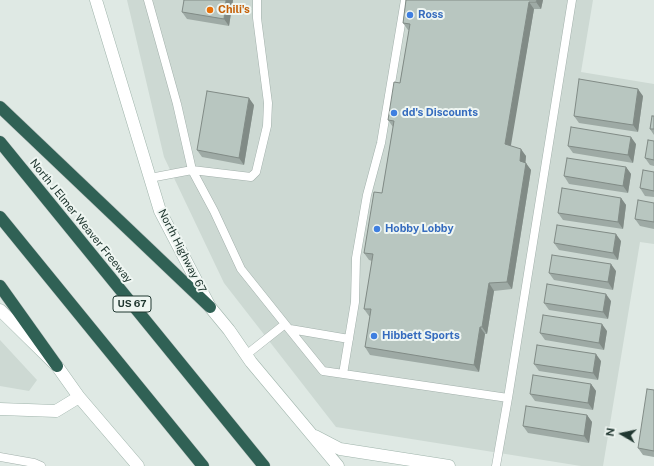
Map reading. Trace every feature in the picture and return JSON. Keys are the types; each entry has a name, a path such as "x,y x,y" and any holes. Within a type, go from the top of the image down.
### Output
{"highway":[{"path":"0,107 210,307"},
{"name":"North J Elmer Weaver Freeway","path":"0,142 264,466"},
{"path":"0,217 203,466"},
{"path":"0,286 58,366"}],"main road":[{"name":"North Highway 67","path":"96,0 160,211 210,307 229,330 246,355 338,466"},
{"path":"0,310 58,366 79,397 138,466"},
{"path":"0,409 56,411 79,397"},
{"path":"310,433 340,448 449,466"}],"lane":[{"path":"148,0 177,104 192,170 214,211 241,269 324,371 508,398"},
{"path":"150,178 192,170 251,177 256,172 267,126 268,103 257,18 257,0"},
{"path":"343,374 355,302 356,258 367,195 381,143 405,0"},
{"path":"496,466 572,0"},
{"path":"246,355 288,326 349,339"},
{"path":"0,457 34,463 41,466"}],"shaded area":[{"path":"127,0 593,0 581,72 654,84 654,244 640,242 603,466 581,466 336,427 224,283 164,157"},
{"path":"0,340 37,380 29,391 0,386"}],"building":[{"name":"Chili's","path":"184,0 226,0 224,19 182,12"},
{"path":"406,0 537,0 536,2 529,2 505,144 521,149 520,161 526,163 507,282 489,283 474,365 365,347 371,309 364,309 373,254 364,253 374,192 382,193 394,121 388,120 394,82 400,83 410,24 403,23"},
{"path":"579,79 638,89 633,125 574,116"},
{"path":"207,91 249,98 239,158 197,150"},
{"path":"652,116 654,116 654,129 650,129"},
{"path":"571,127 631,137 628,155 568,146"},
{"path":"648,140 654,141 654,160 645,158"},
{"path":"567,158 626,167 623,186 564,176"},
{"path":"643,170 654,172 654,191 640,188"},
{"path":"562,188 621,198 618,222 558,213"},
{"path":"638,200 654,203 654,222 635,219"},
{"path":"557,225 616,234 613,253 554,243"},
{"path":"552,255 611,264 608,282 549,273"},
{"path":"547,284 606,294 603,312 544,303"},
{"path":"543,315 602,324 599,343 540,333"},
{"path":"537,345 596,354 593,373 534,364"},
{"path":"533,375 591,384 588,403 530,394"},
{"path":"647,389 654,390 654,451 638,448"},
{"path":"526,406 587,415 584,436 523,426"}],"place":[{"name":"Chili's","path":"210,10"},
{"name":"Ross","path":"410,15"},
{"name":"dd's Discounts","path":"394,113"},
{"name":"Hobby Lobby","path":"377,229"},
{"name":"Hibbett Sports","path":"374,336"}]}
